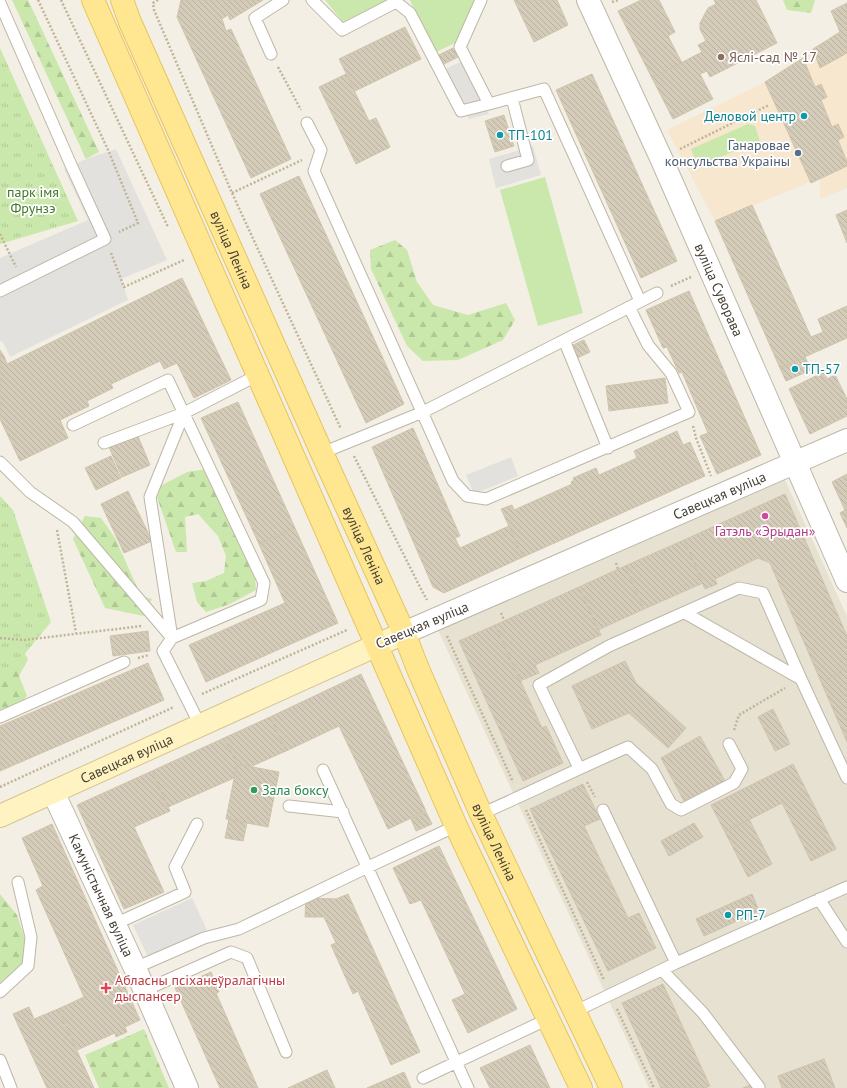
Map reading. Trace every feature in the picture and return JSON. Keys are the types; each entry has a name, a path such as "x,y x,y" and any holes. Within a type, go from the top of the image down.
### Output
{"main road":[{"name":"вуліца Леніна","path":"125,1 130,22 404,633 418,669 481,814 576,1011 611,1088"},
{"name":"вуліца Леніна","path":"96,7 456,826 580,1088"}],"street":[{"name":"вуліца Суворава","path":"588,0 661,158 847,581"},
{"path":"96,7 125,1"},
{"name":"Савецкая вуліца","path":"0,816 376,644 847,440"},
{"name":"Камуністычная вуліца","path":"53,792 145,990 187,1088"}],"lane":[{"path":"271,54 255,18 283,0"},
{"path":"312,0 342,30 396,2 410,13 461,111 544,89 640,301"},
{"path":"481,0 460,47 489,104"},
{"path":"0,3 105,239 0,291"},
{"path":"507,166 528,160 512,98"},
{"path":"307,123 321,150 314,171 454,481 467,496 486,499 689,412 671,373 648,345 629,307"},
{"path":"322,453 423,412 658,292"},
{"path":"564,340 608,448"},
{"path":"104,443 184,413 258,375"},
{"path":"73,425 168,380 264,583 261,600 172,638 163,651 200,725"},
{"path":"172,638 150,497 184,413"},
{"path":"0,462 30,492 72,522 172,638"},
{"path":"579,768 539,685 609,646 739,588 763,593 847,778"},
{"path":"685,612 801,679"},
{"path":"0,717 124,662"},
{"path":"481,814 579,768 628,747 652,769 671,804 681,810 734,783 742,769 729,744"},
{"path":"323,770 458,1062 468,1088"},
{"path":"289,806 343,812"},
{"path":"603,810 676,963"},
{"path":"115,924 185,892 174,867 197,824"},
{"path":"135,968 204,938 239,929 456,826"},
{"path":"0,992 28,966 31,937 18,882"},
{"path":"576,1011 676,963 847,887"},
{"path":"819,900 847,942"},
{"path":"145,990 231,952 247,958 286,1052"},
{"path":"662,970 703,1013 760,1087"},
{"path":"423,1078 548,1019"},
{"path":"0,1060 11,1088"}],"path":[{"path":"38,0 109,152 138,223 105,239 124,287 184,260"},
{"path":"158,0 153,3 154,10 232,193 347,443 422,591 439,618 654,1088"},
{"path":"271,54 307,123"},
{"path":"679,150 769,105"},
{"path":"232,193 321,150"},
{"path":"0,234 10,254"},
{"path":"658,292 696,275"},
{"path":"689,412 696,438 720,496"},
{"path":"53,508 76,633"},
{"path":"0,638 24,640 141,626 172,638"},
{"path":"124,662 163,651"},
{"path":"729,744 739,715 801,679"},
{"path":"579,768 603,810"}],"shaded area":[{"path":"840,32 847,46 847,188 820,199 820,178 715,221 667,130 765,82"},
{"path":"462,61 489,114 469,119 444,70"},
{"path":"533,146 541,175 496,188 489,159"},
{"path":"116,149 167,260 121,279 128,300 10,357 3,342 0,341 0,258 88,220 64,169 86,159"},
{"path":"511,457 518,476 474,494 466,475"},
{"path":"785,480 847,616 847,1088 649,1088 438,630"},
{"path":"192,898 207,930 148,957 133,925"}],"green space":[{"path":"12,0 28,0 99,152 86,159"},
{"path":"325,0 387,0 343,22"},
{"path":"410,0 476,0 455,43 434,53"},
{"path":"783,0 815,0 811,13 787,10"},
{"name":"парк імя Фрунзэ","path":"0,48 78,221 0,244"},
{"path":"748,124 755,126 760,141 698,166 691,149"},
{"path":"545,177 583,313 538,326 500,190"},
{"path":"395,240 407,250 417,282 433,305 468,315 506,303 515,320 503,340 458,360 423,361 407,346 371,269 370,250"},
{"path":"206,469 255,576 256,590 230,604 206,612 197,602 192,583 206,581 224,573 226,556 218,536 198,514 185,517 187,552 176,552 157,497 162,485 187,472"},
{"path":"0,496 13,510 51,622 4,679 0,681"},
{"path":"85,516 101,518 115,538 141,596 152,599 144,616 105,608 73,539"},
{"path":"0,643 21,648 28,659 19,676 27,696 15,707 0,711"},
{"path":"0,894 17,915 26,942 23,965 0,985"},
{"path":"144,1029 169,1088 99,1088 85,1055"}],"building":[{"path":"181,0 263,0 230,20 228,15 222,19 226,31 231,29 291,159 251,178 177,17"},
{"path":"514,0 557,0 568,25 534,42"},
{"path":"641,0 659,0 675,32 668,36 682,63 652,78 618,11"},
{"name":"Яслі-сад № 17","path":"714,0 756,0 777,43 710,77 707,71 700,74 713,99 673,119 652,78 702,52 698,45 706,41 700,29 700,23 708,8 716,4"},
{"path":"847,3 847,53 820,68 813,49 840,32 831,11"},
{"path":"405,27 421,59 355,91 339,59"},
{"path":"453,48 458,57 442,65 437,56"},
{"name":"Деловой центр","path":"803,58 815,87 821,84 827,97 821,100 832,127 838,124 844,137 838,140 847,162 847,166 811,183 765,82"},
{"path":"346,74 369,121 376,118 390,147 356,164 319,87"},
{"path":"592,74 677,261 641,278 556,90"},
{"name":"ТП-101","path":"504,115 514,146 495,152 485,121"},
{"path":"299,176 404,404 366,423 260,194"},
{"path":"752,205 811,337 823,332 818,319 847,306 847,338 780,368 715,221"},
{"path":"847,210 847,243 836,215"},
{"path":"182,278 231,380 194,398 177,363 164,369 160,361 111,384 113,388 87,401 89,406 60,420 68,438 20,461 0,419 0,350 7,364"},
{"path":"689,291 761,455 717,474 700,436 708,433 682,372 679,373 667,347 663,348 646,310"},
{"path":"584,340 590,352 577,358 571,346"},
{"name":"ТП-57","path":"805,357 811,370 786,381 780,368"},
{"path":"824,372 827,379 835,375 847,399 847,416 810,434 789,389"},
{"path":"665,378 668,403 609,411 606,386"},
{"path":"238,402 295,528 259,544 201,418"},
{"path":"413,428 460,536 455,538 460,548 509,526 523,557 444,593 433,587 372,447"},
{"path":"677,431 683,445 690,442 705,476 523,557 501,509 512,505 514,510 572,484 571,482 574,480 573,478 596,468 599,475 637,458 634,451"},
{"path":"137,434 150,465 122,477 109,447"},
{"path":"111,456 121,478 96,490 85,468"},
{"path":"847,474 847,528 840,513 845,510 832,482"},
{"path":"128,491 152,541 124,553 101,504"},
{"path":"785,494 847,636 847,667 822,684 770,563 758,558 715,579 717,584 705,589 684,540"},
{"path":"295,528 338,623 206,682 189,645 285,603 259,544"},
{"path":"684,540 703,583 644,609 625,566"},
{"path":"625,566 644,609 598,630 579,587"},
{"path":"579,587 601,635 535,665 539,673 520,681 495,625"},
{"path":"495,625 542,728 546,726 563,763 523,781 459,641"},
{"path":"148,631 150,651 113,656 110,636"},
{"path":"625,661 636,683 686,728 668,748 629,713 592,729 572,686"},
{"path":"148,663 164,700 0,771 0,726"},
{"path":"847,667 847,742 822,684"},
{"path":"361,674 426,811 388,829 339,726 286,751 270,717"},
{"path":"773,709 790,744 775,751 758,717"},
{"path":"270,717 286,751 250,767 237,764 224,738"},
{"path":"700,736 725,781 685,803 661,758"},
{"path":"224,738 237,764 234,778 168,807 152,771"},
{"name":"Зала боксу","path":"237,764 279,772 268,827 226,819"},
{"path":"793,764 836,849 811,861 782,803 725,832 711,805"},
{"path":"152,771 170,811 134,827 164,892 124,909 77,805"},
{"path":"583,784 600,819 584,826 628,918 639,913 656,948 608,971 530,809"},
{"path":"426,812 432,824 416,831 411,819"},
{"path":"229,819 247,823 243,841 225,838"},
{"path":"749,819 772,864 748,877 725,832"},
{"path":"694,823 703,837 669,856 661,841"},
{"path":"52,824 140,1020 125,1027 127,1032 116,1037 115,1033 77,1050 58,1009 84,997 36,890 43,886 22,838"},
{"path":"439,846 517,1009 468,1033 452,1000 465,994 421,900 410,904 393,868"},
{"path":"348,894 420,1052 391,1065 358,991 353,994 331,945 336,943 324,917 305,917 306,898 336,899"},
{"name":"РП-7","path":"752,894 759,911 704,936 696,919"},
{"path":"211,972 219,992 216,993 258,1088 220,1088 175,988"},
{"path":"663,984 710,1086 705,1088 661,1088 622,1003"},
{"path":"29,1007 34,1019 58,1009 94,1088 47,1088 13,1014"},
{"path":"530,1045 550,1088 490,1088 480,1068"},
{"path":"824,1059 835,1088 782,1088 778,1076"},
{"path":"327,1070 335,1088 288,1088"},
{"path":"404,1072 411,1088 367,1088"},
{"path":"750,1085 752,1088 743,1088"}],"place":[{"name":"Яслі-сад № 17","path":"721,57"},
{"name":"Деловой центр","path":"804,116"},
{"name":"ТП-101","path":"500,135"},
{"name":"Ганаровае консульства Украіны","path":"798,153"},
{"name":"ТП-57","path":"795,369"},
{"name":"Гатэль «Эрыдан»","path":"765,516"},
{"name":"Зала боксу","path":"254,790"},
{"name":"РП-7","path":"728,915"},
{"name":"Абласны псіханеўралагічны дыспансер","path":"106,988"}]}
